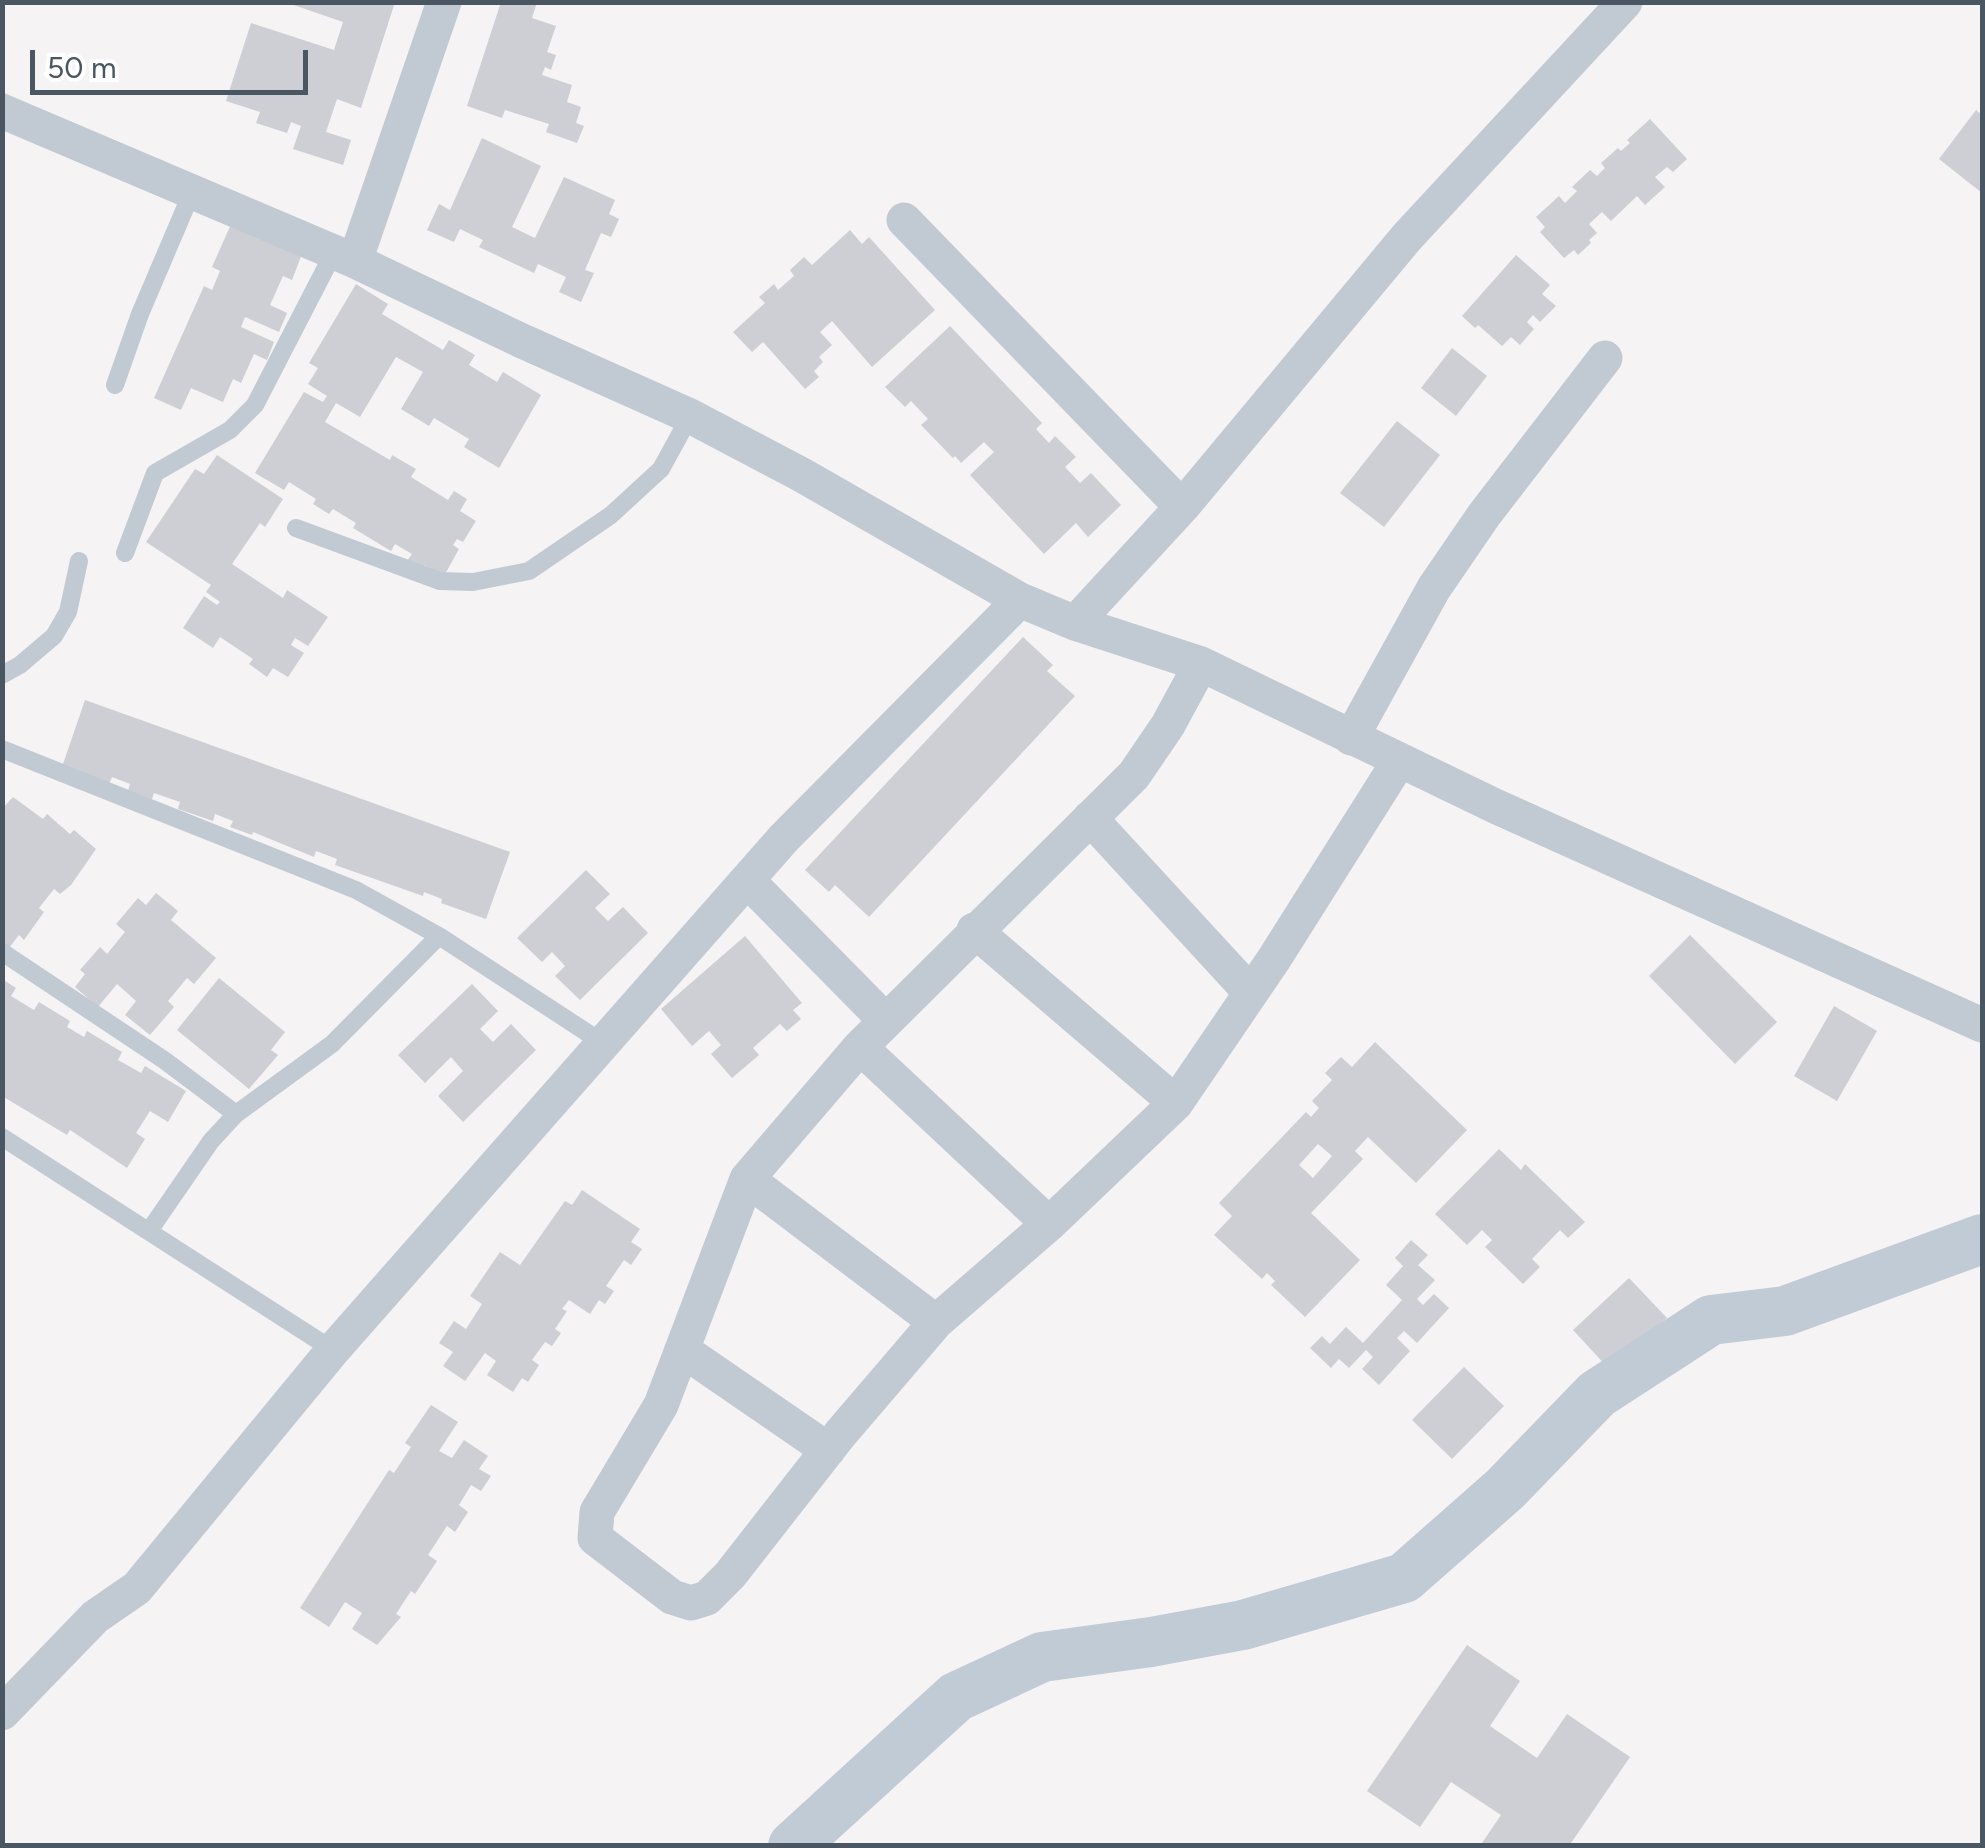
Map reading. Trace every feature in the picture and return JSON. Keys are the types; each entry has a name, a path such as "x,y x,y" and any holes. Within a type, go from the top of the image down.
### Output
{"street":[{"path":"345,256 444,2"},
{"path":"1075,622 1182,507 1407,237 1625,2"},
{"path":"2,112 345,256 690,416 802,474 1020,600 1201,664 1399,761 1982,1025"},
{"path":"904,220 1182,507"},
{"path":"1351,738 1434,588 1484,516 1606,358"},
{"path":"2,1713 95,1617 137,1588 332,1350 784,838 1020,600"},
{"path":"1201,664 1168,725 1134,775 860,1047 747,1178 661,1405 597,1512 595,1538 672,1597 691,1603 706,1598 730,1575 936,1322 1049,1224 1176,1102 1251,993 1399,761"},
{"path":"1090,818 1251,993"},
{"path":"747,880 886,1021"},
{"path":"974,930 1176,1102"},
{"path":"860,1047 1049,1224"},
{"path":"747,1178 936,1322"},
{"path":"794,1846 956,1697 1042,1657 1243,1625 1404,1578 1505,1489 1597,1394 1711,1320 1785,1311 1982,1239"},
{"path":"684,1351 828,1450"}],"lane":[{"path":"114,385 192,192"},
{"path":"125,553 155,474 230,430 256,406 345,256"},
{"path":"296,528 440,581 474,582 529,571 611,515 661,469 690,416"},
{"path":"2,675 54,636 68,612 79,562"},
{"path":"6,756 356,890 439,936 603,1043"},
{"path":"149,1231 211,1141 236,1114 332,1044 439,936"},
{"path":"2,952 164,1060 236,1114"},
{"path":"2,1138 332,1350"}],"building":[{"path":"285,2 395,2 361,108 337,99 326,132 351,140 343,165 293,149 301,126 291,122 287,133 256,123 260,112 226,101 251,23 334,50 343,22"},
{"path":"501,2 537,2 532,18 556,26 547,52 556,55 551,70 545,67 542,75 572,85 567,102 581,107 576,123 584,126 577,143 546,132 549,124 505,110 502,118 467,106"},
{"path":"1976,110 1982,115 1982,193 1939,159"},
{"path":"1650,119 1687,159 1673,172 1667,167 1655,177 1665,187 1645,205 1637,196 1611,221 1602,212 1589,224 1597,233 1589,240 1591,243 1578,255 1574,250 1564,258 1540,232 1545,227 1536,217 1559,196 1565,203 1577,191 1572,187 1590,170 1597,176 1605,168 1601,163 1630,143 1627,140"},
{"path":"482,138 541,166 512,227 535,238 564,177 615,200 609,214 619,219 611,237 601,233 585,270 594,273 581,302 559,292 566,277 538,264 534,273 479,247 483,240 460,229 454,242 427,230 439,204 450,210"},
{"path":"232,222 302,254 292,280 283,276 270,305 287,313 279,332 245,317 241,327 274,342 267,360 254,354 241,383 233,379 223,402 191,388 181,410 154,398 204,286 212,290 220,271 212,267"},
{"path":"850,230 862,244 869,237 935,310 872,367 832,321 820,332 832,345 819,357 823,362 814,371 819,377 805,389 763,342 752,352 733,332 765,303 759,297 774,284 778,290 794,276 790,270 804,257 812,265"},
{"path":"1516,255 1550,285 1542,294 1556,306 1540,322 1533,315 1527,322 1534,329 1520,345 1511,337 1502,346 1462,316"},
{"path":"356,284 388,304 382,314 443,350 449,340 475,355 469,365 497,382 503,372 541,395 499,468 464,447 469,439 434,418 429,426 401,409 423,372 396,357 360,417 336,403 325,422 390,460 392,455 416,469 411,477 448,500 454,491 467,499 460,511 476,521 463,542 457,539 453,545 459,549 444,576 407,561 412,554 395,544 391,551 353,528 356,523 333,509 329,514 313,504 316,499 289,482 284,490 255,473 304,392 323,402 327,396 308,384 318,368 309,363"},
{"path":"950,326 1042,423 1036,429 1049,443 1055,436 1076,457 1065,467 1080,483 1091,473 1121,505 1088,537 1076,523 1044,554 970,475 994,452 984,442 961,463 921,425 928,419 911,401 905,407 885,387"},
{"path":"1452,348 1487,376 1456,416 1421,388"},
{"path":"1397,421 1440,455 1384,527 1340,493"},
{"path":"217,455 283,499 265,527 260,523 232,564 283,598 287,590 328,617 308,646 295,638 291,645 304,653 288,677 273,668 267,677 249,664 253,659 220,637 213,648 183,628 204,596 217,605 220,602 206,592 211,585 146,542 195,469 204,474"},
{"path":"1023,637 1053,665 1047,671 1075,696 869,917 835,885 829,892 805,870"},
{"path":"85,700 510,852 486,919 441,903 442,899 424,892 423,896 335,865 337,859 316,851 314,857 253,832 252,835 230,827 233,821 215,814 213,821 178,809 180,802 154,793 152,799 128,791 130,784 112,777 109,784 62,767"},
{"path":"13,797 43,819 47,814 70,834 74,830 96,849 71,885 60,894 54,889 39,908 44,912 24,940 19,935 9,948 2,943 2,809"},
{"path":"586,870 610,894 595,908 608,921 623,907 648,933 580,1000 555,976 565,966 552,952 542,962 517,938"},
{"path":"156,893 178,911 171,920 216,958 194,984 187,978 168,1001 174,1007 150,1035 125,1015 136,1001 117,984 98,1007 75,987 85,974 80,970 100,947 107,954 125,932 116,924 138,898 146,905"},
{"path":"1690,935 1777,1022 1735,1064 1649,976"},
{"path":"745,936 802,1003 793,1010 801,1019 787,1031 780,1024 753,1048 759,1055 732,1078 711,1054 721,1045 709,1031 692,1046 661,1009"},
{"path":"219,978 285,1032 271,1050 278,1055 249,1089 177,1030"},
{"path":"2,979 16,988 11,996 34,1010 39,1002 70,1021 67,1027 84,1037 87,1031 122,1052 118,1060 141,1073 145,1066 186,1091 168,1122 150,1111 136,1133 145,1139 127,1168 70,1130 67,1135 2,1096"},
{"path":"472,984 498,1011 480,1029 493,1042 511,1024 536,1050 463,1122 438,1096 463,1071 451,1057 425,1083 398,1055"},
{"path":"1834,1006 1877,1031 1837,1101 1794,1076"},
{"path":"1375,1042 1467,1130 1416,1183 1368,1137 1355,1151 1363,1159 1311,1213 1360,1260 1305,1317 1271,1285 1275,1281 1267,1273 1262,1279 1214,1235 1232,1216 1219,1203 1306,1112 1311,1117 1319,1108 1312,1101 1332,1080 1325,1073 1341,1057 1352,1067","holes":["1318,1144 1332,1156 1313,1178 1299,1165"]},
{"path":"1499,1149 1521,1170 1525,1164 1585,1222 1568,1238 1560,1230 1532,1259 1540,1267 1523,1284 1485,1247 1492,1240 1482,1230 1467,1245 1435,1214"},
{"path":"582,1190 640,1229 631,1242 642,1249 631,1265 624,1260 606,1286 614,1291 605,1304 599,1300 590,1314 569,1300 555,1329 561,1333 552,1346 545,1342 532,1360 539,1365 528,1382 522,1378 513,1392 487,1375 496,1361 485,1353 465,1381 443,1366 453,1352 439,1343 454,1321 466,1329 482,1304 470,1296 500,1252 520,1265 565,1201 572,1205"},
{"path":"1411,1240 1428,1255 1418,1265 1435,1280 1417,1299 1423,1305 1434,1294 1449,1308 1417,1343 1404,1331 1397,1338 1410,1351 1379,1385 1362,1369 1373,1357 1366,1350 1349,1368 1339,1359 1331,1368 1310,1348 1322,1336 1330,1344 1346,1327 1363,1343 1402,1300 1386,1285 1403,1266 1395,1258"},
{"path":"1629,1278 1667,1318 1610,1370 1573,1330"},
{"path":"1464,1367 1504,1406 1452,1459 1412,1420"},
{"path":"431,1405 458,1422 439,1451 452,1458 464,1440 488,1456 479,1469 491,1476 481,1491 471,1485 459,1505 468,1512 455,1532 447,1526 428,1555 437,1561 415,1594 411,1591 396,1614 401,1617 377,1645 352,1629 362,1613 345,1602 329,1627 300,1608 389,1470 394,1473 411,1447 405,1443"},
{"path":"1467,1645 1520,1681 1490,1726 1537,1758 1567,1714 1630,1757 1569,1846 1480,1846 1501,1815 1451,1782 1420,1827 1367,1791"}]}
